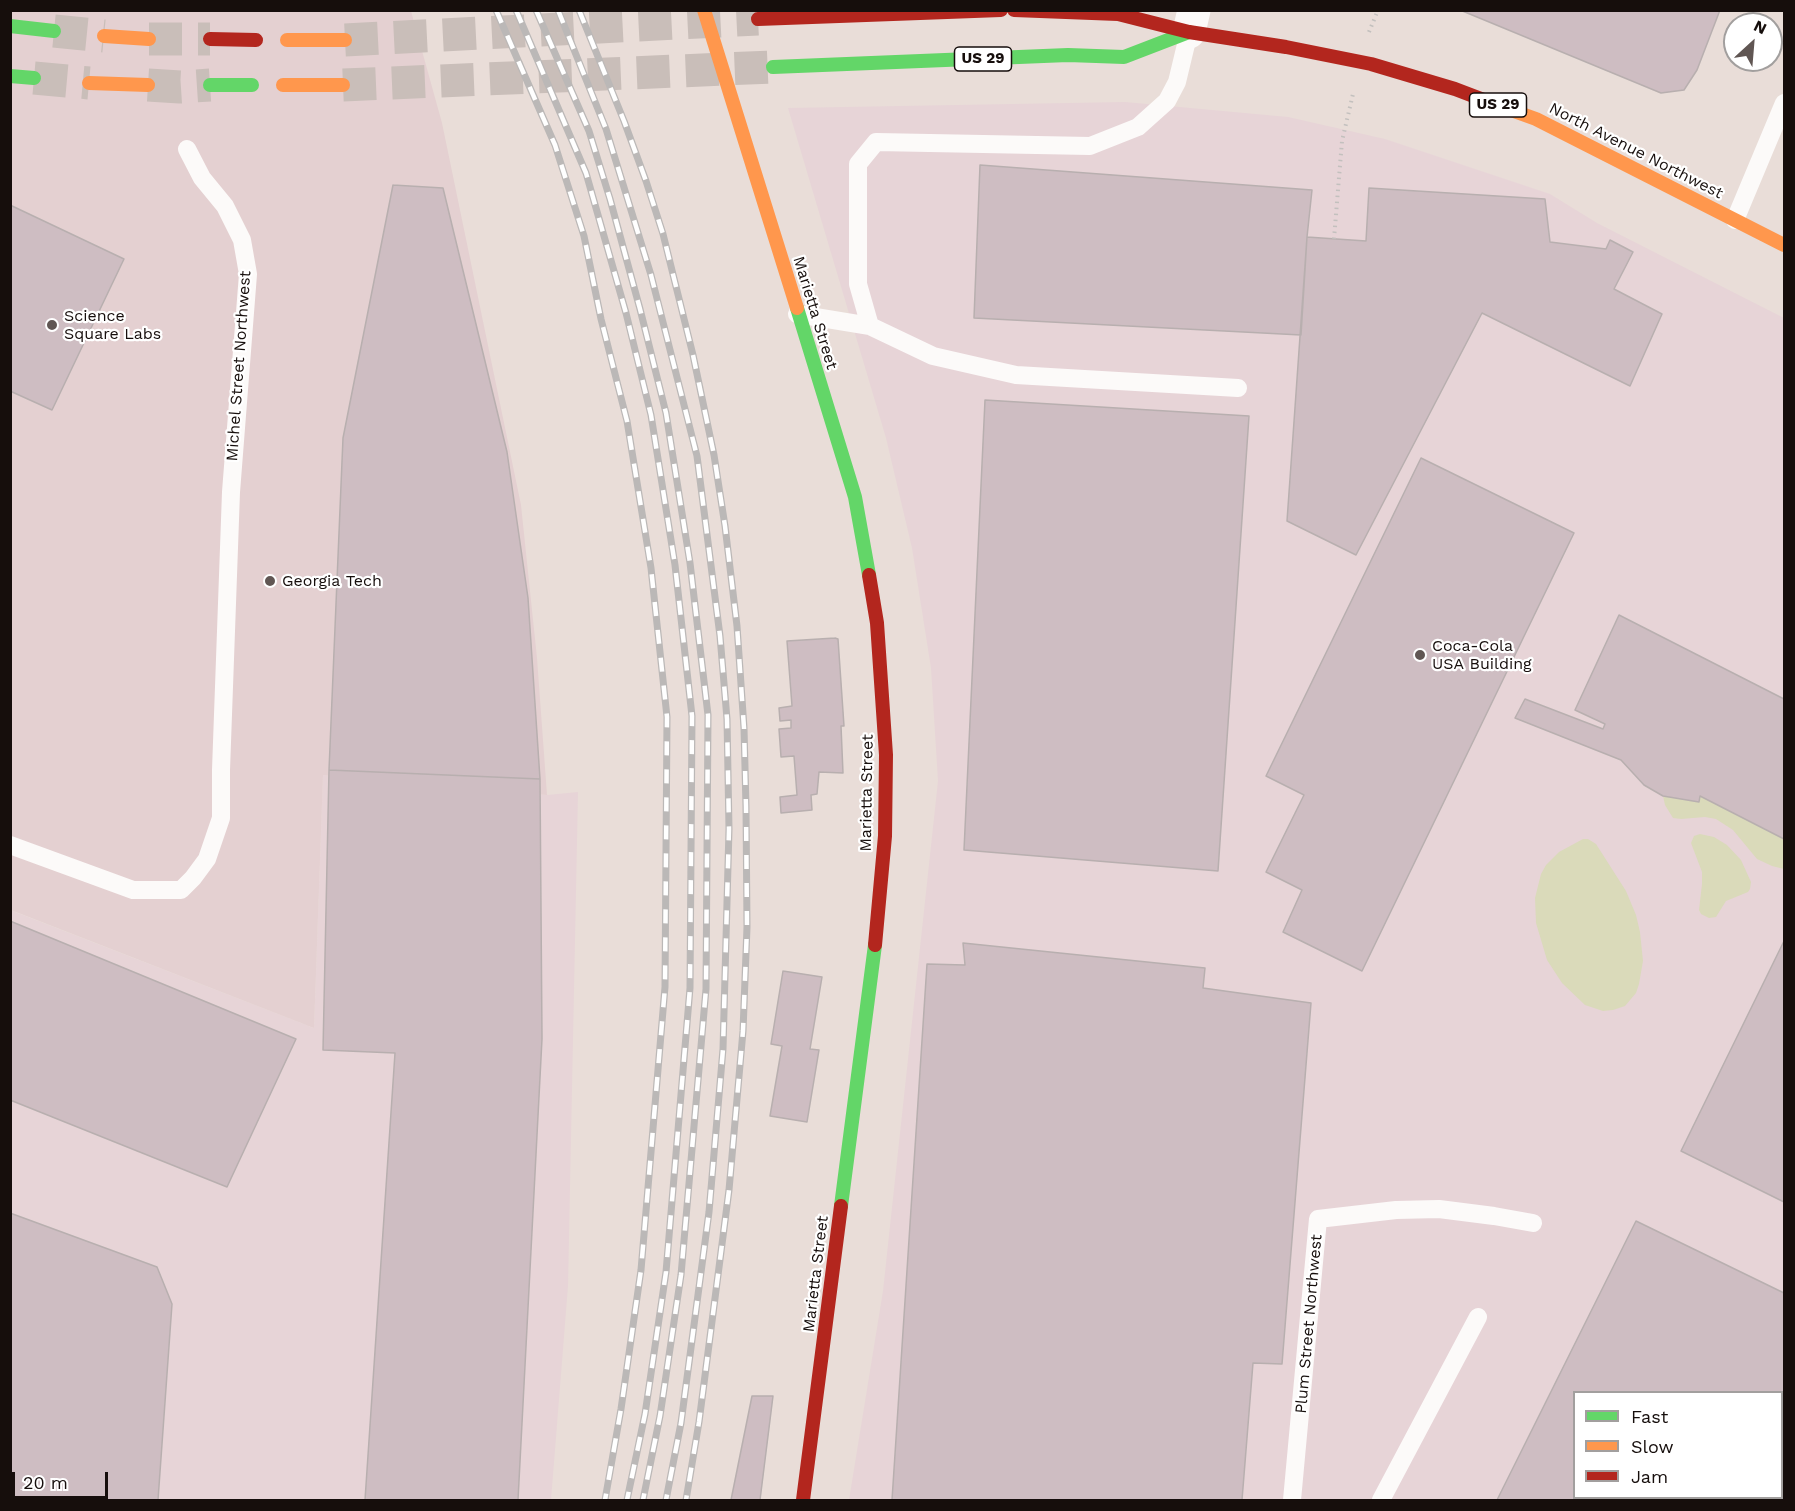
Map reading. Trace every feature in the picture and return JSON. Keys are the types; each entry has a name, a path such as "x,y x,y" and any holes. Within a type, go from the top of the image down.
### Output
{"main road":[{"name":"Marietta Street","path":"704,10 855,496 877,623 886,755 885,836 879,916 803,1500"},
{"path":"758,19 1001,10"},
{"name":"North Avenue Northwest","path":"1014,10 1118,14 1192,21 1286,46 1371,64 1455,89 1536,119 1785,245"},
{"name":"North Avenue Northwest","path":"772,68 1068,55 1124,57 1192,21"},
{"path":"10,26 54,31"},
{"path":"104,36 149,39"},
{"path":"210,39 256,40"},
{"path":"287,40 345,40"},
{"path":"10,76 34,78"},
{"path":"89,83 148,86"},
{"path":"210,85 252,85"},
{"path":"283,85 343,85"}],"lane":[{"path":"870,327 858,284 858,164 876,142 1090,146 1138,127 1167,101 1177,82 1192,21"},
{"path":"1735,220 1785,103"},
{"name":"Michel Street Northwest","path":"10,845 133,890 181,890 207,859 221,818 221,758 231,492 248,274 242,240 225,206 202,178 188,149"},
{"path":"797,314 870,327 933,356 1016,375 1238,388"},
{"name":"Plum Street Northwest","path":"1292,1500 1318,1219 1396,1210 1440,1209 1533,1223"},
{"path":"1381,1500 1478,1317"}],"path":[{"path":"1366,41 1378,10"},
{"path":"1334,239 1342,141 1355,86"}],"shaded area":[{"name":"Georgia Tech","path":"10,11 411,11 442,123 521,505 537,658 547,795 323,775 314,1028 11,910"},
{"path":"1125,102 1288,117 1385,139 1550,194 1597,223 1784,318 1784,1500 849,1500 883,1291 938,781 931,668 912,548 886,438 788,108"},
{"path":"323,775 547,795 578,792 568,1286 551,1500 11,1500 10,910 314,1028"}],"green space":[{"path":"1663,796 1698,802 1700,796 1784,839 1784,869 1757,859 1733,830 1716,819 1673,818 1665,805"},
{"path":"1700,834 1714,837 1727,845 1741,860 1751,882 1748,892 1726,901 1716,917 1709,918 1701,914 1699,910 1702,872 1691,843 1694,836"},
{"path":"1583,839 1596,844 1626,891 1640,932 1643,961 1636,993 1625,1006 1613,1010 1603,1011 1585,1005 1562,983 1547,960 1536,923 1535,898 1541,874 1546,865 1559,852"}],"building":[{"path":"1460,10 1720,10 1697,70 1684,90 1661,93"},
{"path":"980,165 1312,190 1301,335 974,318"},
{"path":"393,185 443,188 507,452 528,598 540,779 329,770 343,438"},
{"path":"1369,188 1545,199 1550,242 1606,249 1610,240 1633,252 1614,289 1662,314 1630,386 1482,313 1356,555 1287,521 1307,237 1366,241"},
{"name":"Science Square Labs","path":"10,205 124,259 52,410 10,391"},
{"path":"985,400 1249,416 1218,871 964,850"},
{"name":"Coca-Cola USA Building","path":"1421,458 1574,533 1362,971 1283,932 1302,890 1266,872 1304,795 1266,776"},
{"path":"1619,615 1784,699 1784,839 1700,796 1699,802 1663,796 1644,785 1621,760 1515,718 1525,699 1603,729 1605,724 1575,710"},
{"path":"838,639 844,726 841,726 843,773 819,772 817,794 811,795 812,810 781,813 780,797 797,795 794,756 781,757 779,729 791,728 791,720 780,721 779,708 792,706 787,641"},
{"path":"329,770 540,779 542,1039 518,1500 365,1500 395,1053 323,1050"},
{"path":"10,921 296,1039 227,1187 10,1100"},
{"path":"1784,941 1784,1202 1681,1151"},
{"path":"963,943 1205,968 1203,988 1311,1003 1282,1364 1253,1363 1242,1500 892,1500 927,964 965,965"},
{"path":"783,971 822,977 810,1049 819,1050 807,1122 770,1116 782,1046 771,1044"},
{"path":"10,1213 157,1267 172,1304 158,1500 10,1500"},
{"path":"1636,1221 1784,1293 1784,1500 1497,1500"},
{"path":"752,1396 773,1396 760,1500 731,1500"}],"tunnel":[{"path":"345,40 758,19"},
{"path":"54,31 104,36"},
{"path":"149,39 210,39"},
{"path":"343,85 773,67"},
{"path":"34,78 89,83"},
{"path":"148,85 180,87 210,85"}],"railway":[{"path":"496,10 555,145 584,236 601,319 627,421 651,568 667,717 665,987 641,1270 605,1500"},
{"path":"516,10 586,173 626,313 651,415 675,565 692,716 690,988 666,1272 645,1414 627,1500"},
{"path":"536,10 589,131 610,199 666,413 690,563 708,715 706,989 681,1275 660,1416 643,1500"},
{"path":"558,10 606,129 651,275 697,456 720,636 727,719 729,829 723,1049 709,1212 681,1423 666,1500"},
{"path":"579,10 624,121 663,234 693,355 714,455 737,626 744,728 746,807 747,927 743,1031 729,1190 699,1422 686,1500"}],"traffic: fast":[{"path":"10,26 54,31"},
{"path":"773,67 1068,55 1124,57 1189,32"},
{"path":"10,76 34,78"},
{"path":"210,85 252,85"},
{"path":"797,308 855,497 869,575"},
{"path":"841,1206 875,945"}],"traffic: slow":[{"path":"704,10 797,308"},
{"path":"104,36 149,39"},
{"path":"287,40 345,40"},
{"path":"89,83 148,85"},
{"path":"283,85 343,85"},
{"path":"1497,105 1536,119 1784,245"}],"traffic: jam":[{"path":"758,19 1001,10"},
{"path":"1014,10 1118,14 1189,32 1286,47 1371,64 1455,89 1497,105"},
{"path":"210,39 256,40"},
{"path":"869,575 877,623 886,755 885,836 875,945"},
{"path":"803,1500 841,1206"}],"place":[{"name":"Science Square Labs","path":"52,325"},
{"name":"Georgia Tech","path":"270,581"},
{"name":"Coca-Cola USA Building","path":"1420,655"}]}
